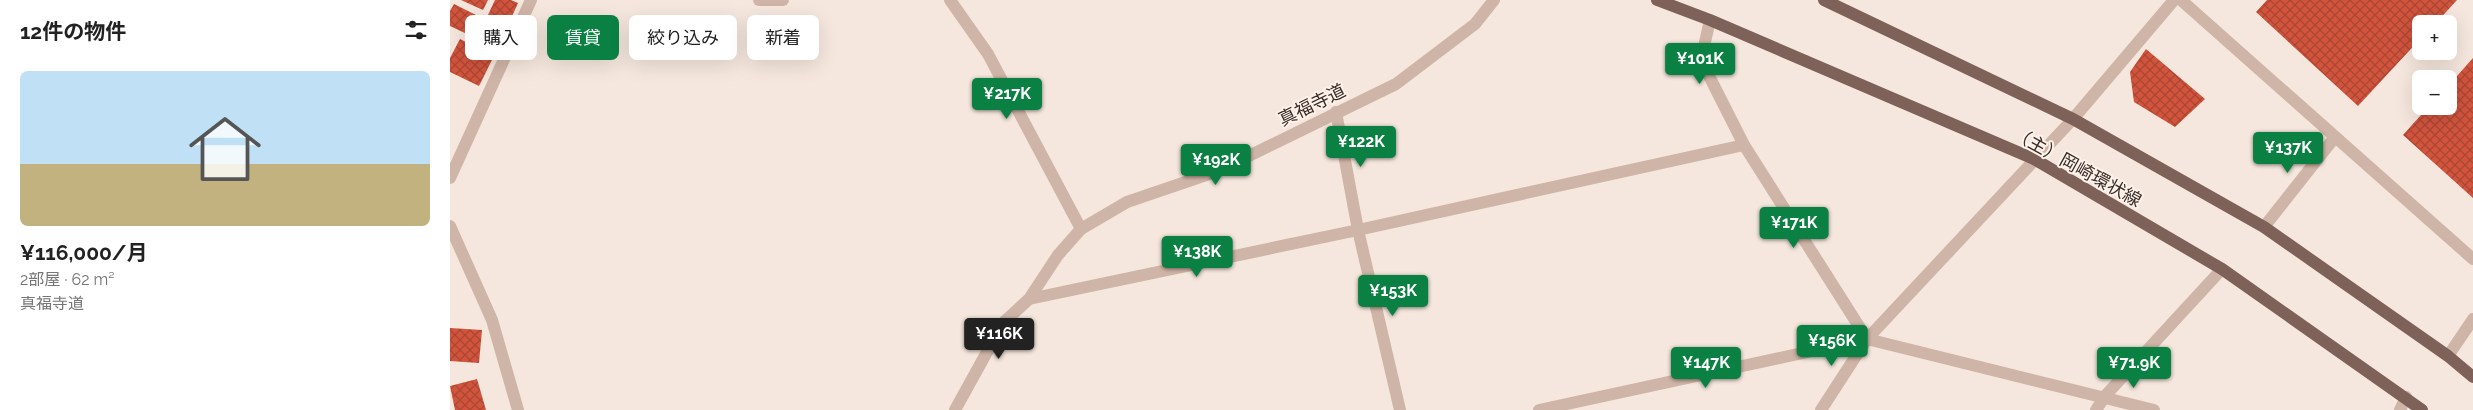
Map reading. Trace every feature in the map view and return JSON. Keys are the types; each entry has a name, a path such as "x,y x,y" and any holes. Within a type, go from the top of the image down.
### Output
{"main road":[{"name":"（主）岡崎環状線","path":"1657,0 1710,20 2034,159 2222,269 2422,410"},
{"path":"1824,0 2073,119 2264,227 2448,356 2473,377"}],"street":[{"path":"450,178 531,0"},
{"path":"759,0 783,0"},
{"path":"950,0 988,54 1081,228"},
{"name":"真福寺道","path":"955,410 1003,323 1029,299 1058,255 1081,228 1127,202 1218,171 1396,84 1474,24 1494,0"},
{"path":"1821,410 1867,339 2073,119 2174,0"},
{"path":"2181,0 2473,259"},
{"path":"1710,20 1702,60 1744,145 1867,339"},
{"path":"1336,112 1358,230 1400,410"},
{"path":"2264,227 2335,137"},
{"path":"1029,299 1358,230 1744,145"},
{"path":"450,226 492,320 518,410"},
{"path":"2096,410 2105,396 2222,269"},
{"path":"2448,356 2473,319"},
{"path":"1539,410 1867,339 2105,396 2154,410"},
{"path":"2400,410 2406,397"}],"building":[{"path":"461,0 488,0 483,10"},
{"path":"495,0 511,0 518,3 513,15 488,15"},
{"path":"2267,0 2457,0 2443,15 2412,15 2412,48 2358,106 2256,12"},
{"path":"454,4 476,15 465,15 465,33 450,26 450,11"},
{"path":"460,39 465,42 465,60 492,60 479,86 450,72 450,58"},
{"path":"2146,49 2205,99 2175,127 2134,102 2130,72"},
{"path":"2473,58 2473,198 2403,135 2421,115 2457,115 2457,76"},
{"path":"450,328 482,330 479,363 450,361"},
{"path":"477,379 486,410 455,410 450,386"}]}
